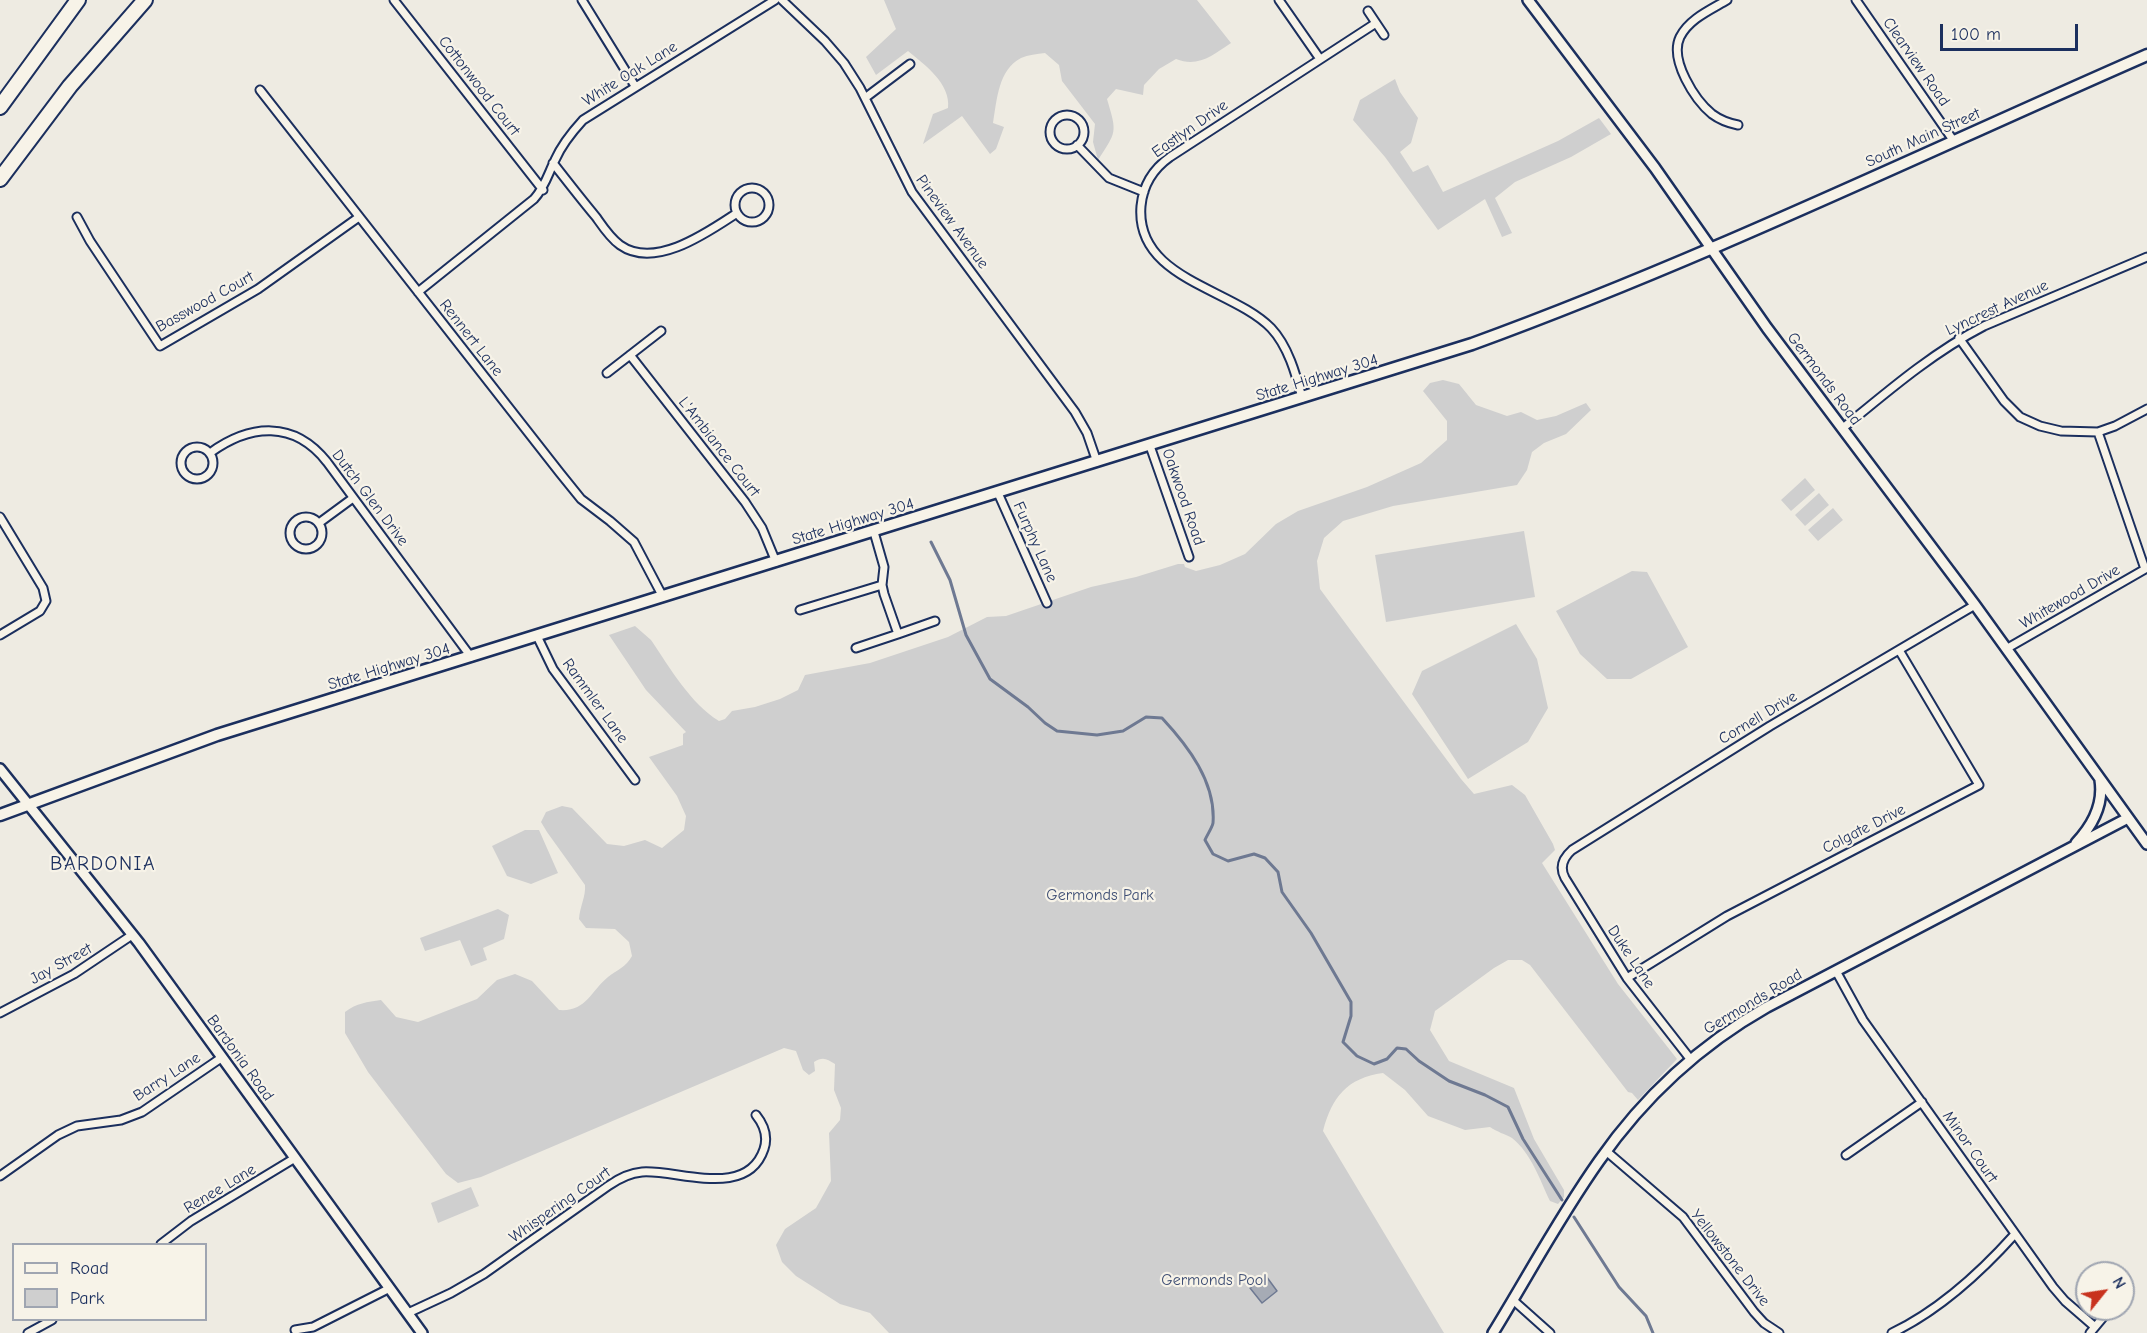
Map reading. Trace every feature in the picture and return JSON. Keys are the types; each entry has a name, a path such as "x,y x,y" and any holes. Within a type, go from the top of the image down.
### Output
{"highway":[{"path":"0,107 78,0"},
{"path":"0,179 70,86 146,0"}],"main road":[{"name":"South Main Street","path":"1711,248 2147,55"},
{"name":"State Highway 304","path":"0,815 201,740 1415,363 1592,299 1711,248"}],"street":[{"name":"Cottonwood Court","path":"394,0 543,190"},
{"path":"582,0 635,86"},
{"name":"White Oak Lane","path":"418,292 522,210 543,190 553,163 569,135 583,120 775,0"},
{"name":"Pineview Avenue","path":"782,0 832,48 844,63 865,98 912,192 1075,412 1087,433 1097,462"},
{"path":"1279,0 1320,59"},
{"name":"Germonds Road","path":"1493,1333 1606,1150 1640,1110 1691,1060 1720,1037 1757,1013 2128,818 1975,605 1779,345 1655,168 1528,0"},
{"path":"1727,0 1690,24 1680,38 1677,55 1683,74 1706,108 1720,119 1737,125"},
{"name":"Clearview Road","path":"1856,0 1953,140"},
{"path":"1368,11 1384,35"},
{"name":"Eastlyn Drive","path":"1302,398 1286,352 1270,327 1257,317 1174,270 1156,254 1143,227 1141,212 1144,192 1151,176 1164,161 1376,23"},
{"path":"865,98 910,64"},
{"name":"Rennert Lane","path":"260,90 581,499 634,542 663,597"},
{"path":"1070,116 1081,123 1083,136 1077,145 1065,149 1054,142 1050,129 1058,118 1070,116"},
{"path":"1077,145 1109,178 1144,192"},
{"path":"553,163 614,240 630,250 657,251 682,246 737,213"},
{"path":"755,189 766,196 768,208 761,219 747,221 737,213 735,202 743,191 755,189"},
{"name":"Basswood Court","path":"77,217 90,241 160,346 258,289 359,217"},
{"name":"Lyncrest Avenue","path":"1843,428 1938,352 1959,338 2147,257"},
{"path":"607,373 661,331"},
{"path":"1959,338 2004,401 2020,417 2040,426 2061,431 2098,432 2147,409"},
{"name":"L'Ambiance Court","path":"630,355 745,502 762,528 777,562"},
{"name":"Dutch Glen Drive","path":"210,453 226,442 261,430 286,433 316,450 471,657"},
{"path":"2098,432 2146,568"},
{"name":"Oakwood Road","path":"1150,446 1189,557"},
{"name":"Dutch Glen Drive","path":"200,447 210,453 214,465 206,476 194,478 184,472 182,460 188,449 200,447"},
{"name":"Furphy Lane","path":"998,493 1047,603"},
{"path":"320,523 353,498"},
{"path":"0,517 43,588 46,601 40,611 0,635"},
{"path":"305,517 313,518 320,523 322,535 319,544 307,549 296,545 290,535 294,523 305,517"},
{"path":"874,532 884,567 882,585 898,634"},
{"name":"Whitewood Drive","path":"2006,649 2146,568"},
{"path":"800,610 882,585"},
{"name":"Cornell Drive","path":"1562,863 1572,850 1770,726 1975,605"},
{"path":"856,648 935,621"},
{"name":"Rammler Lane","path":"537,636 553,669 635,780"},
{"name":"Colgate Drive","path":"1628,978 1727,916 1979,785 1899,650"},
{"name":"Bardonia Road","path":"0,769 132,935 422,1333"},
{"name":"Germonds Road","path":"2069,849 2087,831 2098,808 2101,792 2098,775"},
{"path":"2128,818 2147,843"},
{"name":"Duke Lane","path":"1562,863 1565,878 1628,978 1691,1060"},
{"name":"Jay Street","path":"0,1013 74,974 132,935"},
{"name":"Minor Court","path":"1836,971 1863,1020 2060,1297 2096,1326"},
{"name":"Barry Lane","path":"0,1176 58,1135 77,1126 121,1120 142,1112 221,1058"},
{"path":"1846,1155 1922,1102"},
{"name":"Whispering Court","path":"408,1313 484,1274 608,1186 628,1175 652,1172 717,1179 743,1172 758,1159 764,1148 765,1131 756,1115"},
{"name":"Yellowstone Drive","path":"1606,1150 1683,1217 1754,1312 1764,1323 1779,1333"},
{"name":"Renee Lane","path":"164,1243 192,1221 295,1158"},
{"path":"1892,1333 1921,1317 1971,1280 2015,1234"},
{"path":"295,1330 313,1327 390,1288"},
{"path":"1513,1300 1551,1333"},
{"path":"28,1333 50,1321"},
{"path":"2090,1333 2100,1321"}],"green space":[{"path":"884,0 1197,0 1231,43 1205,59 1191,62 1176,59 1159,69 1144,85 1143,95 1116,89 1107,99 1114,126 1112,137 1098,160 1093,142 1095,124 1062,81 1059,65 1045,53 1021,58 1007,70 1000,86 993,123 1004,127 996,149 990,154 962,116 923,144 933,114 948,108 948,99 936,76 908,51 876,75 866,57 896,29"},
{"path":"1395,79 1400,92 1418,118 1411,143 1400,152 1413,172 1428,165 1443,192 1558,141 1599,118 1611,134 1571,157 1515,182 1495,198 1512,233 1502,237 1485,199 1438,230 1385,157 1353,120 1360,100"},
{"name":"Germonds Park","path":"1443,380 1459,384 1476,405 1507,416 1521,412 1537,420 1556,416 1586,403 1591,410 1566,434 1544,443 1532,452 1527,470 1517,485 1393,506 1343,521 1324,538 1317,561 1320,589 1474,794 1512,785 1525,795 1555,850 1542,863 1618,984 1677,1059 1638,1100 1628,1092 1530,965 1522,960 1508,960 1494,968 1435,1011 1430,1030 1449,1061 1514,1088 1534,1139 1564,1190 1564,1197 1558,1204 1550,1201 1530,1159 1512,1138 1490,1127 1465,1130 1428,1116 1405,1090 1383,1073 1360,1079 1336,1099 1323,1131 1444,1333 889,1333 870,1313 840,1304 796,1276 782,1262 776,1245 785,1229 816,1208 831,1181 829,1133 840,1120 841,1108 834,1090 835,1064 830,1061 822,1059 814,1062 815,1071 809,1075 803,1070 796,1051 784,1048 481,1177 458,1183 446,1174 368,1072 345,1033 345,1012 354,1007 381,1000 396,1017 418,1022 477,999 497,980 515,974 532,981 559,1010 568,1010 576,1008 587,1000 608,977 630,960 632,956 629,942 615,929 586,928 579,919 585,885 541,822 546,812 562,806 572,808 607,844 624,846 645,840 662,848 684,830 686,816 677,796 649,757 683,745 683,734 686,732 646,690 609,635 635,626 651,640 690,695 719,721 725,719 732,711 755,707 798,690 805,675 870,663 948,637 987,617 1006,616 1091,587 1136,577 1178,564 1184,564 1185,567 1196,571 1220,565 1245,554 1276,524 1298,511 1367,487 1421,463 1447,440 1447,421 1423,391 1430,383"},
{"path":"1805,478 1815,490 1791,511 1781,500"},
{"path":"1819,493 1829,505 1805,526 1795,515"},
{"path":"1833,508 1843,520 1818,541 1808,530"},
{"path":"1524,531 1535,597 1386,622 1375,555"},
{"path":"1632,571 1647,572 1688,647 1631,679 1607,679 1580,654 1556,611"},
{"path":"1516,624 1537,659 1548,708 1528,742 1468,779 1412,694 1422,671"},
{"path":"525,830 539,830 558,873 531,884 507,876 492,846"},
{"path":"498,909 509,915 504,939 483,948 487,960 471,966 460,940 425,951 420,938"},
{"path":"471,1187 479,1206 438,1223 431,1203"}],"shaded area":[{"path":"1266,1276 1277,1291 1262,1303 1250,1288"}],"waterway":[{"path":"931,542 950,580 966,635 990,679 1057,731 1097,735 1123,731 1146,717 1162,718 1181,740 1205,779 1213,808 1213,823 1205,840 1213,854 1228,861 1254,854 1265,858 1278,872 1282,892 1311,933 1351,1002 1351,1016 1343,1042 1357,1056 1374,1064 1387,1059 1397,1048 1406,1049 1419,1061 1449,1081 1508,1107 1523,1139 1562,1200"},
{"path":"1574,1217 1619,1287 1646,1316 1653,1333"}],"district":[{"name":"BARDONIA","path":"103,864"}],"park label":[{"name":"Germonds Pool","path":"1214,1280"}]}
